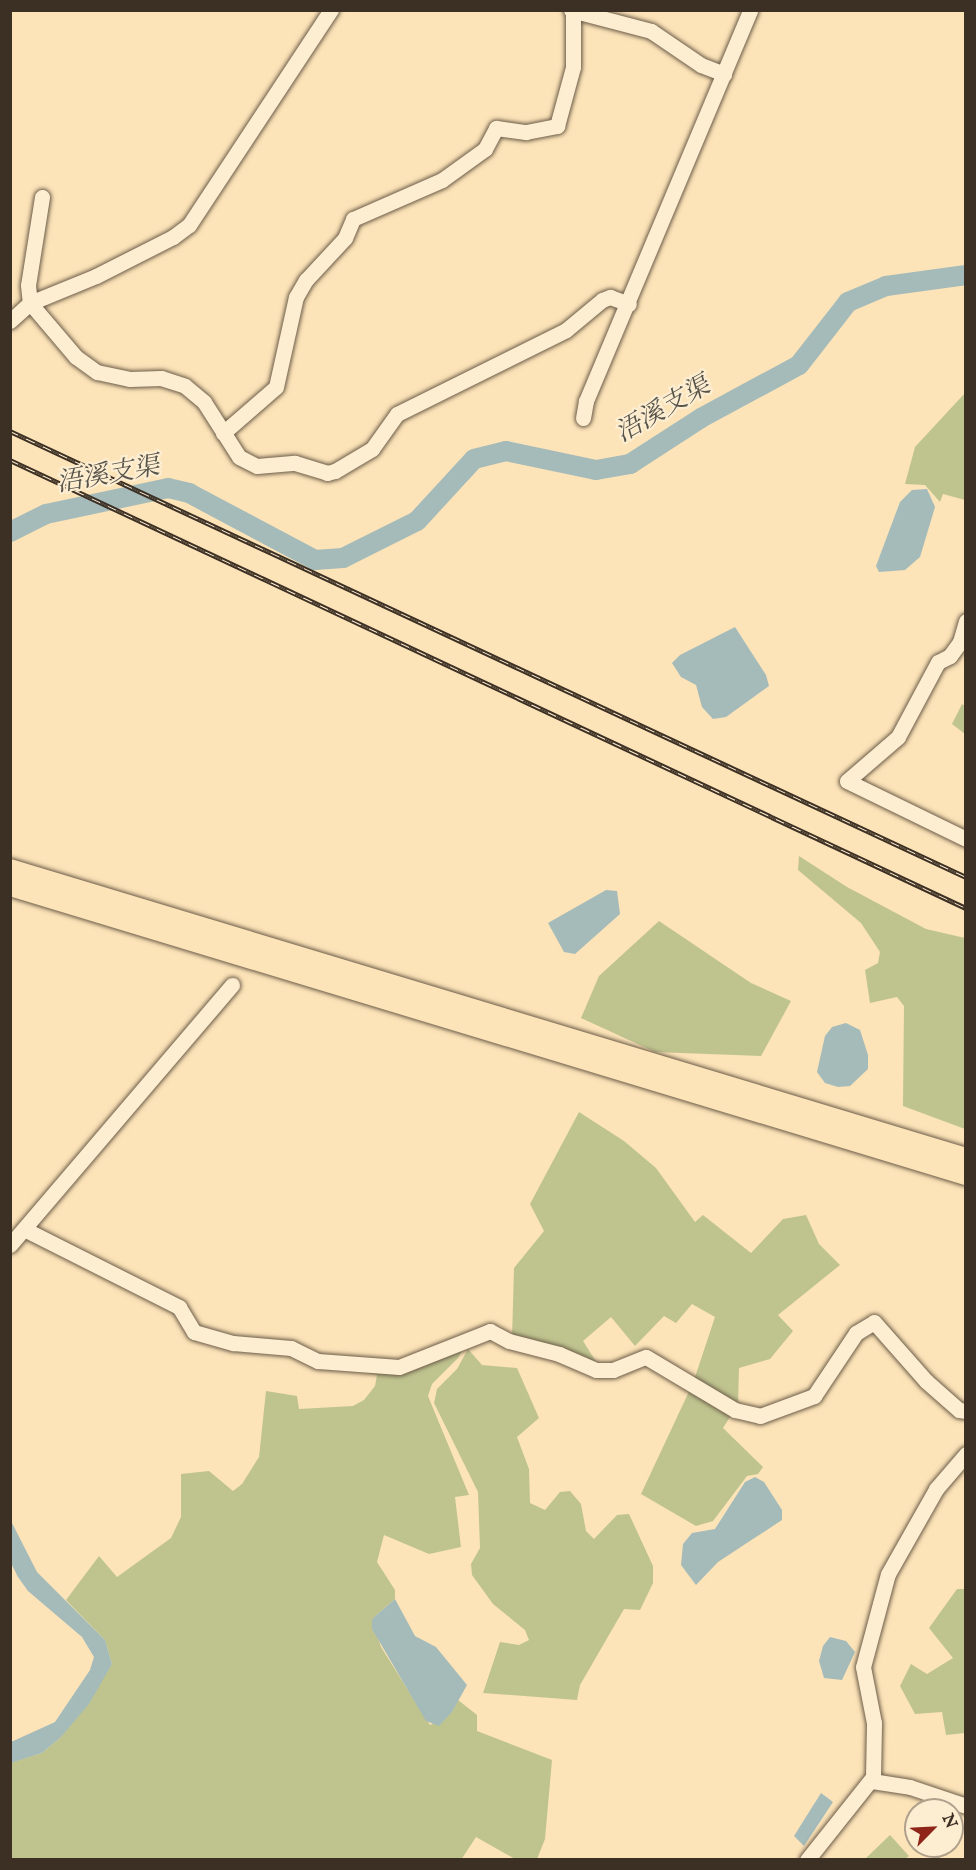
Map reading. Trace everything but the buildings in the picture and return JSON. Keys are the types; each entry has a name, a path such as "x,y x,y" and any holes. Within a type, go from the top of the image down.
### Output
{"main road":[{"path":"10,869 966,1158"},
{"path":"10,886 966,1175"}],"street":[{"path":"10,321 30,303 96,276 173,237 189,225 331,10"},
{"path":"582,418 750,10"},
{"path":"223,433 276,387 296,297 306,280 345,238 353,219 442,180 485,149 496,128 526,132 557,126 573,67 572,12 651,31 701,65 724,74"},
{"path":"42,197 28,285 30,303 76,357 97,372 178,383 199,396 244,463 303,464 331,473 372,448 397,414 566,330 602,300 610,297 629,303"},
{"path":"966,621 960,642 950,656 938,662 898,737 847,781 966,839"},
{"path":"10,1245 232,985"},
{"path":"24,1229 179,1307 194,1332 233,1343 291,1347 318,1361 399,1367 490,1331 509,1341 559,1354 596,1370 613,1370 646,1357 735,1410 760,1416 814,1396 856,1333 874,1322 926,1381 959,1410 966,1411"},
{"path":"807,1860 872,1781 874,1723 863,1667 888,1574 936,1489 966,1454"},
{"path":"872,1781 909,1787 966,1806"}],"green space":[{"path":"965,393 965,500 943,494 940,502 925,485 905,484 915,447"},
{"path":"962,704 965,706 965,734 952,724"},
{"path":"799,856 847,887 926,929 965,938 965,1129 903,1106 904,1006 897,997 870,1003 865,970 878,963 880,952 861,923 798,870"},
{"path":"659,921 751,983 791,1001 761,1056 655,1052 581,1018 599,976"},
{"path":"579,1112 624,1141 656,1168 695,1222 703,1215 751,1253 783,1219 806,1215 819,1244 840,1265 778,1315 793,1331 770,1359 739,1368 738,1404 723,1428 763,1467 758,1474 747,1476 713,1521 696,1526 641,1494 693,1383 715,1317 692,1304 676,1323 664,1316 635,1346 611,1317 583,1341 600,1368 512,1339 514,1268 544,1231 530,1204"},
{"path":"463,1347 459,1357 432,1384 428,1396 469,1495 455,1497 461,1547 429,1554 384,1535 377,1562 395,1590 395,1599 372,1619 381,1647 430,1725 452,1712 458,1700 477,1715 477,1731 552,1760 545,1839 537,1859 515,1859 476,1837 461,1860 11,1859 10,1763 42,1753 60,1738 112,1664 105,1640 66,1600 99,1556 117,1577 171,1538 181,1517 181,1474 209,1471 233,1491 242,1484 259,1457 266,1391 297,1396 299,1409 353,1406 364,1400 375,1386 377,1375 367,1373 370,1365"},
{"path":"468,1349 482,1365 517,1368 539,1418 517,1437 529,1469 530,1503 545,1510 560,1492 570,1491 581,1504 586,1531 594,1539 617,1515 629,1514 653,1566 653,1583 640,1610 624,1609 580,1685 577,1700 483,1693 500,1642 519,1645 529,1640 525,1630 493,1604 472,1575 471,1564 480,1548 478,1492 434,1403 437,1389 457,1369"},
{"path":"957,1589 965,1589 965,1733 946,1735 942,1712 915,1714 900,1686 911,1664 927,1674 953,1658 929,1628"},
{"path":"890,1835 904,1850 904,1858 906,1858 905,1859 865,1859"}],"water":[{"path":"927,489 935,507 920,557 905,570 879,572 876,566 900,502 912,490"},
{"path":"735,627 766,675 769,686 726,717 713,719 702,707 696,685 681,677 672,663 680,655"},
{"path":"606,890 617,891 620,914 575,954 564,952 548,923"},
{"path":"846,1023 860,1030 868,1055 868,1069 850,1086 838,1087 825,1083 817,1072 825,1036 832,1027"},
{"path":"755,1477 764,1482 782,1510 782,1520 718,1562 696,1585 681,1565 683,1544 692,1533 715,1529 745,1482"},
{"path":"11,1521 37,1572 105,1640 112,1664 89,1704 60,1738 42,1753 11,1763 11,1742 55,1722 90,1670 94,1657 82,1637 28,1591 18,1577 11,1563"},
{"path":"395,1599 415,1636 436,1647 467,1685 452,1712 439,1726 426,1721 372,1629 372,1619"},
{"path":"830,1637 846,1641 855,1652 842,1680 824,1678 819,1661 823,1646"},
{"path":"821,1793 833,1802 804,1846 794,1836"}],"waterway":[{"name":"浯溪支渠","path":"10,532 46,514 168,488 189,493 315,560 343,558 417,521 474,459 506,451 596,470 630,464 701,418 799,365 848,302 886,286 966,275"}],"railway":[{"path":"10,431 966,877"},
{"path":"10,460 966,908"}]}
